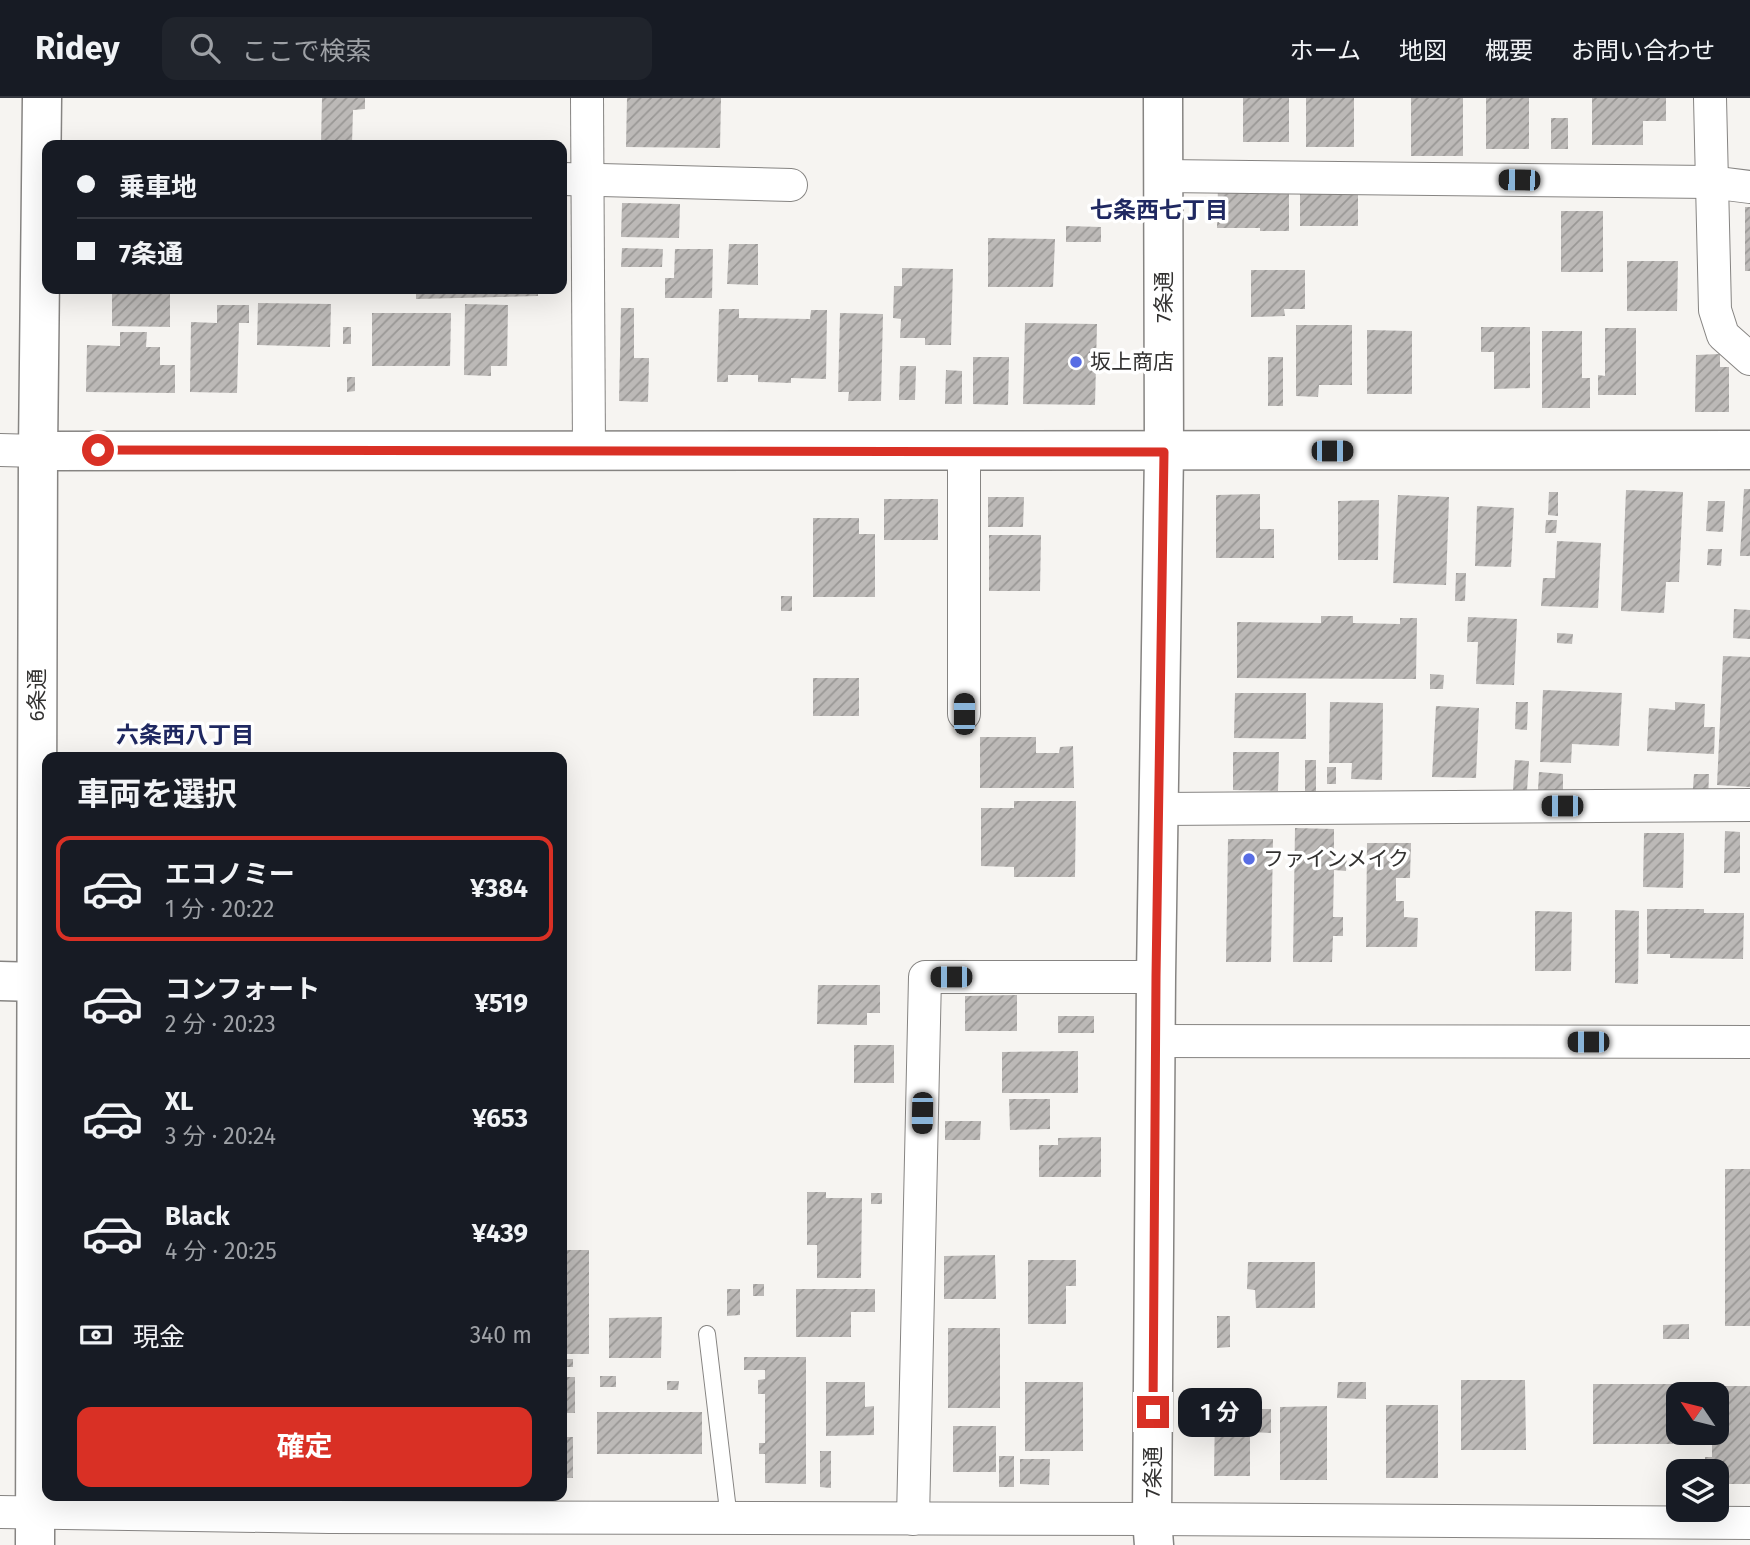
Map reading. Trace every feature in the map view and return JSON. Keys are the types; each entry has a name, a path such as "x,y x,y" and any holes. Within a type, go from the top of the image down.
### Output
{"street":[{"name":"6条通","path":"43,98 44,140"},
{"path":"587,98 575,179 589,450"},
{"name":"7条通","path":"1153,1532 1156,977 1164,452 1163,98"},
{"path":"1710,98 1715,310 1723,335 1750,359"},
{"path":"1164,176 1710,181 1750,187"},
{"path":"575,179 791,185"},
{"name":"6条通","path":"23,1523 18,981 42,294"},
{"path":"0,450 1750,450"},
{"path":"964,452 964,714"},
{"path":"1159,809 1750,805"},
{"path":"913,1518 925,978 1156,977"},
{"path":"1156,1041 1750,1042"},
{"path":"23,1523 329,1507 585,1532 729,1518 913,1518 1153,1532 1744,1531"}],"lane":[{"path":"707,1334 729,1518"}],"building":[{"path":"322,98 365,98 365,109 353,110 352,140 321,140"},
{"path":"627,98 721,98 720,148 626,147"},
{"path":"1243,98 1289,98 1289,142 1243,142"},
{"path":"1306,98 1354,98 1354,147 1306,147"},
{"path":"1411,98 1463,98 1463,156 1411,156"},
{"path":"1486,98 1529,98 1529,149 1486,149"},
{"path":"1592,98 1666,98 1666,121 1643,121 1643,145 1592,145"},
{"path":"1551,118 1568,118 1568,149 1551,149"},
{"path":"1218,186 1289,186 1289,231 1217,228"},
{"path":"1300,188 1358,188 1358,226 1300,226"},
{"path":"622,203 680,204 679,238 621,237"},
{"path":"1745,207 1750,207 1750,271 1745,271"},
{"path":"1561,211 1603,211 1603,272 1561,272"},
{"path":"1066,226 1101,227 1101,242 1066,242"},
{"path":"988,238 1055,239 1053,287 988,287"},
{"path":"729,244 758,244 758,285 727,284"},
{"path":"622,248 663,249 662,267 621,267"},
{"path":"675,249 713,249 712,298 665,298 665,278 674,278"},
{"path":"1627,261 1678,261 1677,311 1627,311"},
{"path":"902,268 953,269 951,345 925,345 925,338 900,338 901,319 893,318 894,286 902,286"},
{"path":"1251,270 1305,270 1305,309 1284,309 1285,316 1251,317"},
{"path":"112,294 170,294 170,327 112,326"},
{"path":"416,294 538,294 538,296 416,299"},
{"path":"258,303 331,304 330,347 257,345"},
{"path":"465,304 508,305 507,366 491,366 491,376 464,375"},
{"path":"217,305 249,305 249,323 239,323 237,393 190,392 191,322 217,323"},
{"path":"621,308 634,308 634,358 649,358 648,402 619,401"},
{"path":"719,309 739,309 739,318 810,319 811,310 827,310 826,379 791,378 791,383 758,382 758,375 728,375 728,382 717,382"},
{"path":"372,313 451,313 450,366 372,366"},
{"path":"840,313 883,314 881,401 848,401 849,392 838,392"},
{"path":"1025,323 1097,324 1095,405 1023,404"},
{"path":"1296,325 1352,325 1352,385 1319,385 1318,397 1296,396"},
{"path":"343,327 351,327 351,344 343,344"},
{"path":"1481,327 1530,327 1530,388 1494,389 1494,352 1481,352"},
{"path":"1605,328 1636,328 1636,395 1598,395 1598,375 1605,376"},
{"path":"1367,330 1412,331 1412,394 1367,394"},
{"path":"1542,331 1582,331 1582,378 1590,378 1590,408 1542,408"},
{"path":"120,332 147,332 146,347 160,347 160,365 175,365 175,393 86,392 87,345 120,346"},
{"path":"1720,354 1720,367 1729,367 1729,412 1695,412 1696,355"},
{"path":"973,357 1009,357 1008,405 973,404"},
{"path":"1268,357 1283,357 1283,406 1268,406"},
{"path":"900,366 916,366 915,400 899,400"},
{"path":"946,370 962,371 962,404 945,404"},
{"path":"347,377 355,377 355,391 347,392"},
{"path":"1744,489 1750,489 1750,556 1740,556"},
{"path":"1626,490 1683,492 1679,582 1666,582 1664,613 1621,611"},
{"path":"1549,492 1558,492 1558,516 1548,515"},
{"path":"1260,494 1260,529 1274,529 1274,558 1216,558 1216,495"},
{"path":"1398,495 1449,497 1446,585 1393,583"},
{"path":"988,497 1024,497 1023,527 988,527"},
{"path":"884,499 938,499 938,540 884,540"},
{"path":"1379,500 1378,560 1338,560 1338,501"},
{"path":"1708,501 1725,501 1723,532 1706,531"},
{"path":"1477,506 1514,508 1511,567 1475,566"},
{"path":"813,518 859,518 859,534 875,534 875,597 813,597"},
{"path":"1546,520 1557,520 1556,533 1545,533"},
{"path":"989,535 1041,535 1040,591 989,591"},
{"path":"1557,541 1601,543 1598,608 1541,606 1543,578 1555,578"},
{"path":"1708,549 1722,549 1721,566 1707,565"},
{"path":"1456,573 1466,573 1465,601 1455,601"},
{"path":"781,596 792,596 792,611 781,611"},
{"path":"1734,609 1750,610 1750,639 1733,638"},
{"path":"1321,616 1353,616 1353,623 1400,624 1400,618 1417,618 1416,679 1237,678 1237,622 1321,623"},
{"path":"1468,617 1517,619 1514,685 1476,684 1478,642 1467,642"},
{"path":"1557,633 1573,634 1572,644 1557,643"},
{"path":"1723,656 1750,657 1750,787 1717,785"},
{"path":"1430,674 1444,675 1443,689 1430,689"},
{"path":"813,678 859,678 859,716 813,716"},
{"path":"1543,690 1622,693 1619,746 1572,744 1571,763 1540,762"},
{"path":"1235,693 1306,693 1306,739 1234,738"},
{"path":"1330,702 1383,703 1382,780 1351,779 1352,763 1329,763"},
{"path":"1516,702 1528,702 1527,730 1515,729"},
{"path":"1675,702 1705,704 1704,727 1715,727 1714,754 1647,751 1649,708 1675,710"},
{"path":"1436,706 1479,708 1476,778 1432,777"},
{"path":"980,737 1036,737 1036,753 1059,753 1060,747 1073,746 1074,788 980,788"},
{"path":"1233,752 1279,752 1278,791 1233,790"},
{"path":"1305,760 1316,760 1316,791 1305,792"},
{"path":"1515,760 1529,761 1527,791 1513,790"},
{"path":"1327,767 1336,767 1336,784 1327,784"},
{"path":"1539,772 1563,774 1563,791 1538,790"},
{"path":"1694,774 1709,774 1708,801 1692,801"},
{"path":"1014,801 1076,801 1075,877 1014,877 1014,867 981,866 981,808 1014,808"},
{"path":"1295,828 1334,829 1334,854 1347,854 1346,871 1334,870 1333,917 1343,917 1343,936 1333,936 1332,962 1293,962"},
{"path":"1725,831 1740,832 1740,873 1724,873"},
{"path":"1644,833 1684,833 1683,888 1643,887"},
{"path":"1228,839 1273,839 1271,962 1226,962"},
{"path":"1367,843 1411,843 1410,878 1396,878 1396,901 1404,901 1404,917 1418,918 1417,947 1366,947"},
{"path":"1647,909 1704,909 1704,913 1744,913 1743,959 1670,958 1670,954 1647,954"},
{"path":"1615,910 1639,911 1638,984 1615,983"},
{"path":"1535,911 1572,912 1571,971 1535,971"},
{"path":"818,985 880,985 880,1013 867,1013 867,1025 817,1024"},
{"path":"1017,995 1017,1031 965,1031 965,996"},
{"path":"1058,1016 1094,1016 1094,1033 1058,1033"},
{"path":"854,1045 894,1045 894,1083 854,1083"},
{"path":"1078,1051 1078,1093 1002,1093 1002,1052"},
{"path":"1009,1099 1050,1099 1050,1129 1010,1130"},
{"path":"945,1121 981,1121 980,1140 945,1140"},
{"path":"1101,1137 1101,1177 1039,1177 1039,1145 1058,1145 1058,1138"},
{"path":"1725,1169 1750,1169 1750,1326 1725,1326"},
{"path":"807,1192 826,1192 826,1198 862,1198 861,1278 817,1278 817,1245 807,1245"},
{"path":"871,1193 882,1193 882,1204 871,1204"},
{"path":"567,1250 589,1250 589,1354 567,1354"},
{"path":"995,1255 996,1299 944,1299 944,1256"},
{"path":"1028,1260 1076,1260 1076,1286 1066,1286 1066,1324 1028,1324"},
{"path":"1248,1262 1315,1262 1315,1308 1256,1308 1255,1290 1247,1289"},
{"path":"753,1284 764,1284 764,1296 753,1296"},
{"path":"727,1289 740,1289 740,1315 727,1316"},
{"path":"796,1289 875,1289 875,1312 851,1312 851,1337 796,1337"},
{"path":"1217,1316 1230,1316 1230,1347 1217,1348"},
{"path":"662,1317 661,1358 609,1358 609,1318"},
{"path":"1689,1324 1689,1339 1663,1339 1663,1325"},
{"path":"948,1328 1000,1328 1000,1408 948,1408"},
{"path":"744,1357 806,1357 806,1484 765,1483 765,1454 759,1454 759,1443 765,1443 765,1394 758,1394 758,1380 765,1379 765,1370 744,1370"},
{"path":"567,1359 573,1359 573,1367 567,1367"},
{"path":"600,1376 616,1376 616,1387 600,1387"},
{"path":"567,1377 575,1377 575,1413 567,1413"},
{"path":"1461,1380 1525,1380 1526,1450 1461,1450"},
{"path":"667,1381 679,1381 678,1390 667,1390"},
{"path":"826,1382 865,1382 865,1407 874,1406 874,1435 826,1436"},
{"path":"1025,1382 1083,1382 1083,1451 1025,1451"},
{"path":"1338,1382 1366,1382 1366,1399 1337,1398"},
{"path":"1593,1384 1666,1384 1666,1444 1593,1444"},
{"path":"1729,1386 1750,1386 1750,1484 1729,1484 1729,1459 1705,1459 1712,1457 1712,1446 1729,1446"},
{"path":"1386,1405 1438,1405 1438,1478 1386,1478"},
{"path":"1327,1406 1327,1480 1280,1480 1280,1407"},
{"path":"1215,1409 1271,1409 1271,1433 1250,1432 1250,1476 1214,1476"},
{"path":"597,1412 702,1412 702,1454 597,1454"},
{"path":"953,1426 996,1426 996,1472 953,1472"},
{"path":"567,1437 573,1437 573,1478 567,1478"},
{"path":"820,1451 831,1451 831,1488 820,1487"},
{"path":"999,1456 1014,1456 1014,1487 999,1487"},
{"path":"1020,1459 1050,1459 1049,1485 1020,1484"}],"place":[{"name":"坂上商店","path":"1076,362"},
{"name":"ファインメイク","path":"1249,859"}],"district":[{"name":"七条西七丁目","path":"1159,210"},
{"name":"六条西八丁目","path":"185,735"}],"route":[{"path":"98,450 1164,452 1153,1412"}]}
